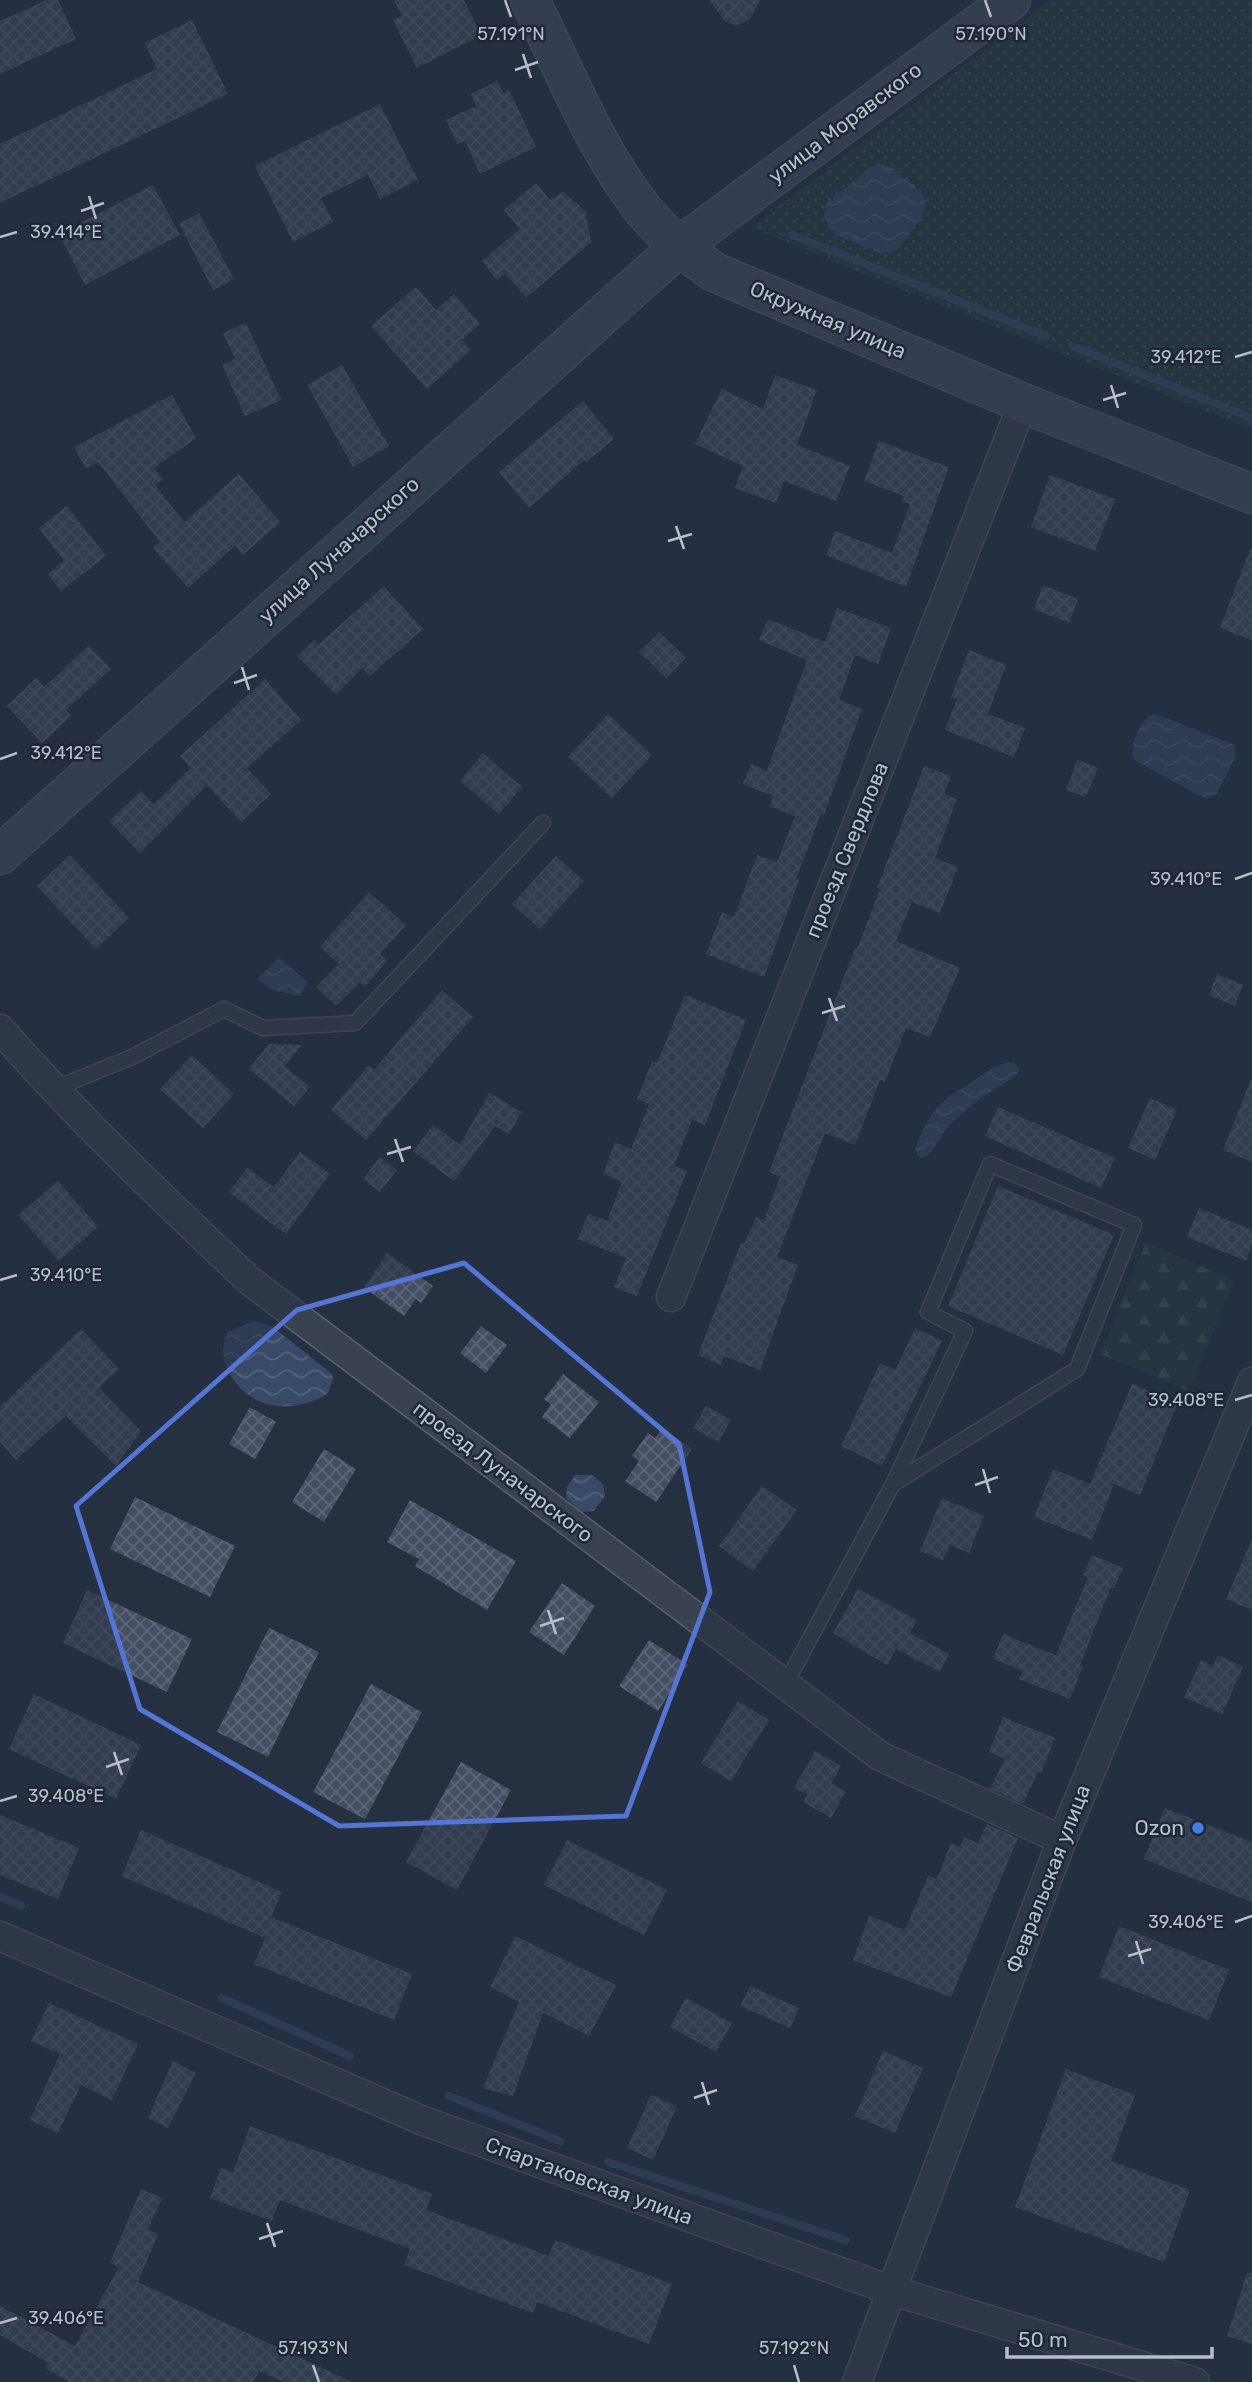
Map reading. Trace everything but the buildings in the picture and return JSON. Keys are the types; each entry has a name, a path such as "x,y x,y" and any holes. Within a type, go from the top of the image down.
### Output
{"street":[{"name":"Окружная улица","path":"530,0 621,180 646,214 679,247 714,272 1023,402 1252,494"},
{"name":"улица Моравского","path":"679,247 1011,0"},
{"name":"улица Луначарского","path":"0,855 679,247"},
{"name":"проезд Свердлова","path":"671,1297 1023,402"},
{"name":"проезд Луначарского","path":"0,1029 54,1089 250,1281 880,1756 1062,1840"},
{"name":"Февральская улица","path":"857,2382 1062,1840 1252,1382"},
{"name":"Спартаковская улица","path":"0,1936 421,2120 893,2291 1195,2382"}],"lane":[{"path":"54,1089 132,1057 224,1009 263,1028 355,1023 543,823"},
{"path":"785,1685 893,1484 965,1331 928,1312 990,1164 1134,1225 1077,1369 893,1484"}],"highlighted area":[{"path":"464,1263 679,1444 710,1592 626,1816 339,1826 140,1709 76,1506 297,1310"}],"green space":[{"path":"1051,0 1252,0 1252,429 751,227"},
{"path":"1146,1243 1234,1280 1189,1391 1100,1354"}],"water":[{"path":"879,165 889,166 921,192 926,203 922,217 899,248 879,253 841,237 829,228 824,215 827,203 868,169"},
{"path":"1155,714 1235,745 1236,756 1216,795 1205,798 1133,759 1137,732 1145,720"},
{"path":"279,958 307,982 300,996 272,990 257,979"},
{"path":"1014,1062 1019,1070 1017,1075 963,1113 947,1128 927,1156 918,1156 915,1148 921,1135 944,1101 993,1068"},
{"path":"256,1321 273,1327 332,1374 328,1393 308,1403 277,1406 259,1401 239,1386 226,1365 224,1342 229,1331"},
{"path":"575,1475 592,1475 603,1484 605,1496 594,1511 582,1512 566,1498 567,1487"}],"waterway":[{"path":"792,235 1046,336"},
{"path":"1072,346 1252,418"},
{"path":"0,1897 21,1906"},
{"path":"222,1998 350,2056"},
{"path":"449,2096 560,2141"},
{"path":"608,2162 845,2240"}],"place":[{"name":"Ozon","path":"1198,1828"}]}
